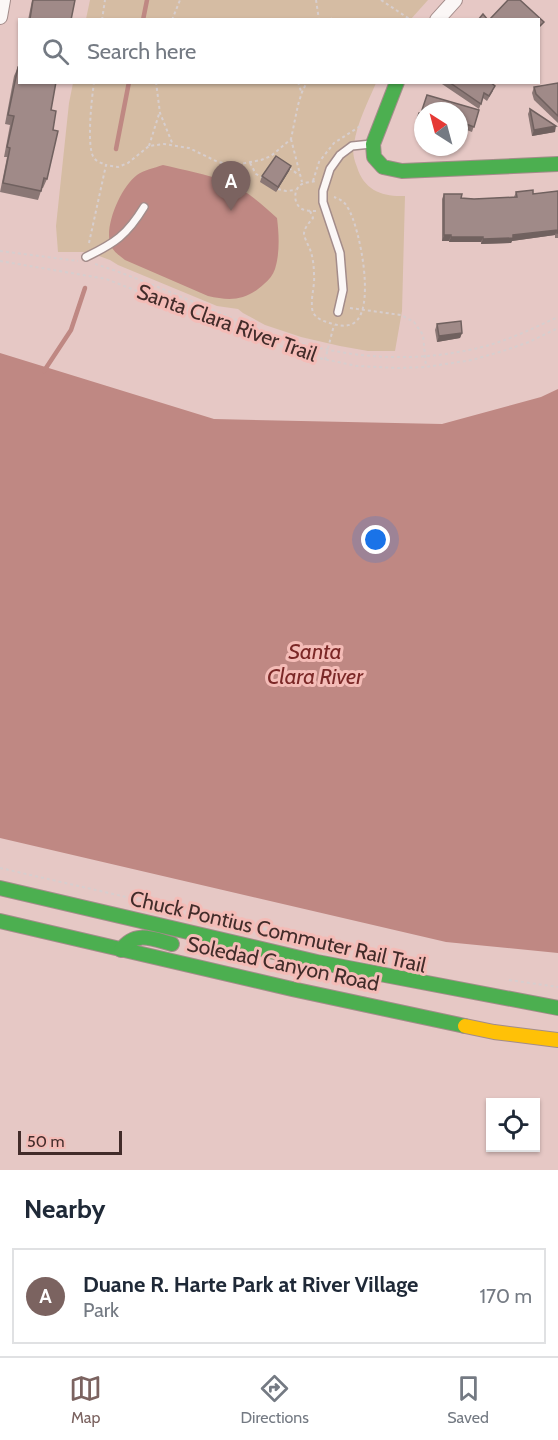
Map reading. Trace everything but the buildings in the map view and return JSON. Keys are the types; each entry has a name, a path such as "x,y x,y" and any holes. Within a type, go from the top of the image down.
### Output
{"main road":[{"path":"396,84 373,144 374,157 383,167 402,171 558,164"},
{"name":"Soledad Canyon Road","path":"0,888 300,958 558,1008"},
{"name":"Soledad Canyon Road","path":"0,921 292,989 494,1032 558,1040"},
{"path":"122,950 127,942 135,938 145,938 189,948"},
{"path":"278,968 290,965 300,958"}],"street":[{"path":"0,17 3,0"},
{"path":"439,18 455,0"}],"lane":[{"path":"338,312 343,290 340,253 323,202 323,191 330,169 340,155 352,146 373,144"},
{"path":"86,259 117,241 128,231 144,207"}],"path":[{"path":"102,18 105,0"},
{"path":"173,18 180,0"},
{"path":"316,0 319,18"},
{"path":"381,0 408,18"},
{"path":"94,84 90,122 91,151 93,157 106,165 118,167 128,163 149,146 164,144 189,148 218,162 235,165 250,163 271,156 291,139"},
{"path":"156,84 160,113 173,145"},
{"path":"299,84 302,92"},
{"path":"302,183 291,139 306,84"},
{"path":"149,146 160,113"},
{"path":"250,163 256,174 263,178"},
{"path":"82,275 106,165"},
{"path":"290,169 299,175"},
{"path":"313,181 302,183 296,190 295,199 297,206 304,211 314,211"},
{"path":"278,189 296,190"},
{"path":"0,251 86,259 146,281 269,333 327,350 368,356 425,356 461,351 522,334 558,317"},
{"name":"Santa Clara River Trail","path":"0,261 119,283 304,355 357,366 426,367 449,364 486,357 529,342 558,328"},
{"path":"325,360 338,312 346,308 363,309 401,315 414,322 423,335 426,367"},
{"name":"Chuck Pontius Commuter Rail Trail","path":"0,867 360,951"},
{"path":"505,979 558,987"}],"shaded area":[{"path":"90,0 428,0 412,18 86,18"},
{"path":"73,84 376,84 358,128 353,153 360,175 369,187 389,195 405,196 402,311 395,351 368,351 301,337 265,325 238,309 217,306 88,252 58,252 56,226"}],"water":[{"path":"163,165 203,174 234,185 277,218 279,244 275,269 269,279 257,290 238,298 224,299 208,296 125,260 114,251 110,243 110,226 112,216 125,188 137,175"},
{"name":"Santa Clara River","path":"0,353 214,419 442,424 541,397 558,389 558,953 446,942 0,838"}],"waterway":[{"path":"143,18 147,0"},
{"path":"116,149 129,84"},
{"path":"44,371 71,330 85,288"}],"traffic: fast":[{"path":"396,84 373,144 374,157 383,167 402,171 558,164"},
{"path":"0,888 317,962 558,1008"},
{"path":"0,921 292,989 465,1026"},
{"path":"121,950 126,944 138,938 151,938 172,944"}],"traffic: slow":[{"path":"465,1026 558,1040"}],"place":[{"name":"Duane R. Harte Park at River Village","path":"231,211"}]}
